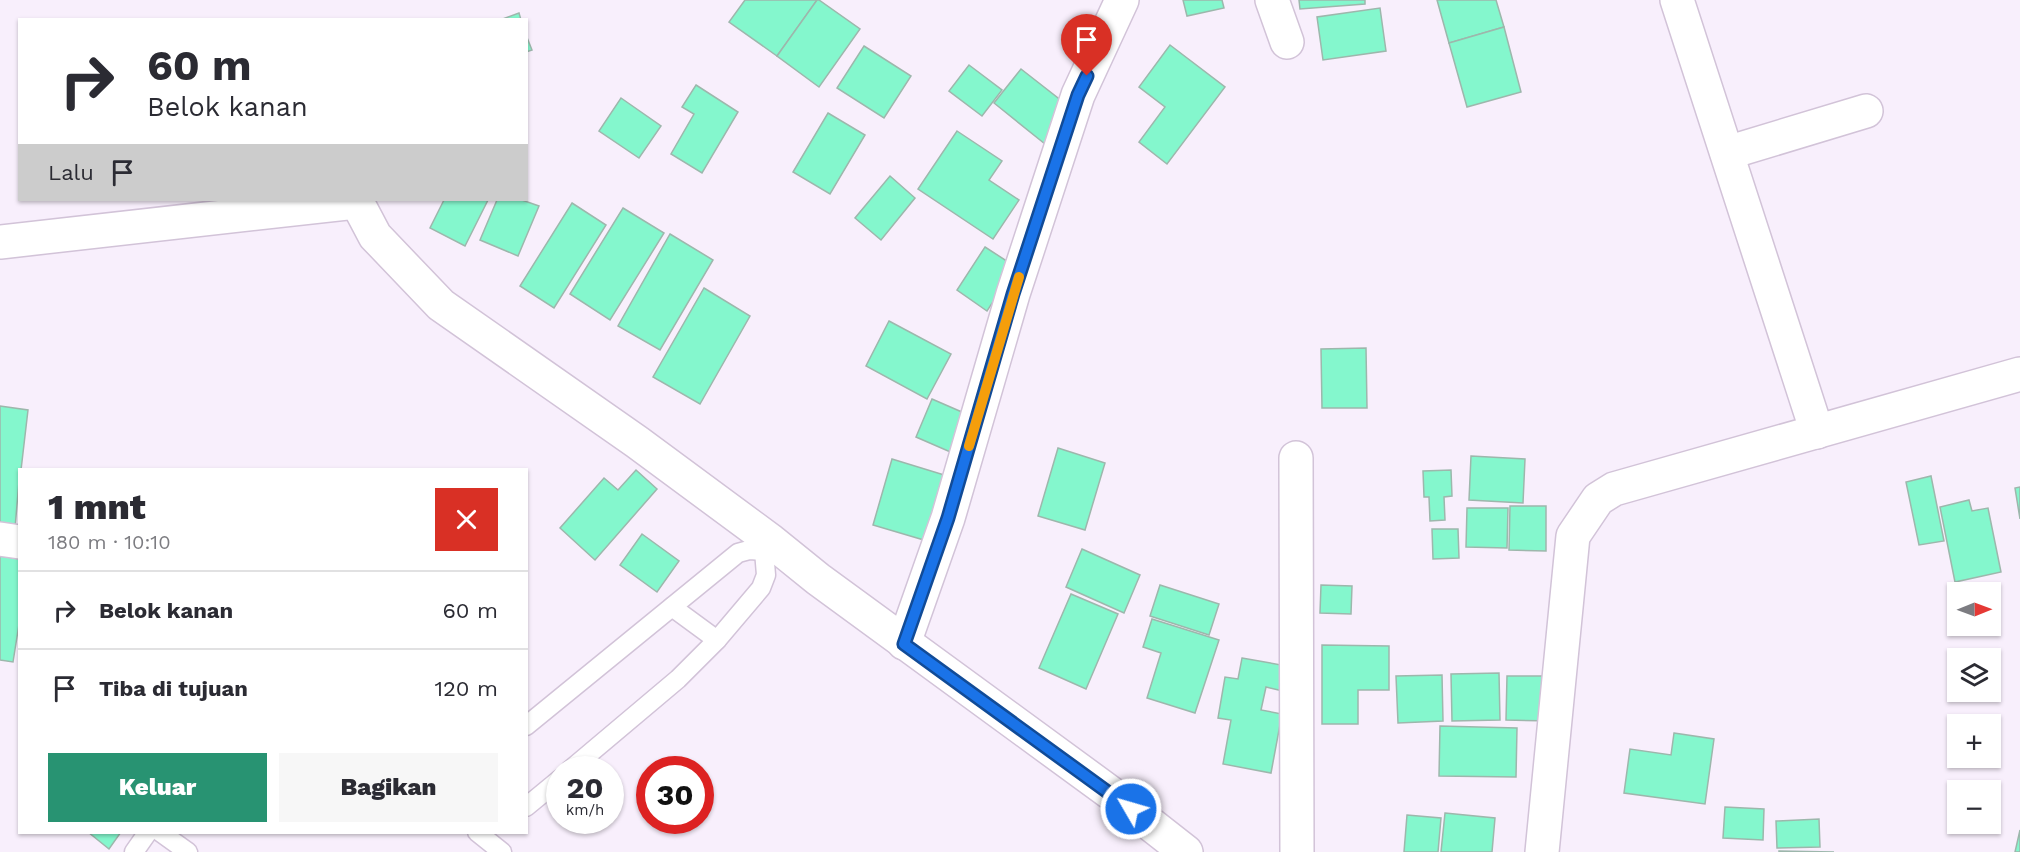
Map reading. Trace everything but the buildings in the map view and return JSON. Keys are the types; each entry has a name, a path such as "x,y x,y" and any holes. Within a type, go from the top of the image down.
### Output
{"street":[{"path":"904,644 948,518 1013,294 1078,95 1122,0"},
{"path":"1272,0 1287,42"},
{"path":"1677,0 1817,432"},
{"path":"1727,153 1866,111"},
{"path":"0,242 356,201 375,236 441,305 637,442 767,546 818,579 1112,794 1186,852"},
{"path":"1542,852 1573,536 1598,499 1614,489 2020,374"},
{"path":"1296,458 1297,852"},
{"path":"0,539 18,543"}],"lane":[{"path":"528,724 738,553 767,546 766,575 761,588 717,640 678,679 587,756"},
{"path":"672,607 717,640"},
{"path":"528,805 546,791"},
{"path":"134,852 147,834"},
{"path":"163,834 188,852"},
{"path":"487,835 502,852"}],"slow traffic":[{"path":"969,446 1019,277"}],"route":[{"path":"1087,76 1078,95 1013,294 948,518 904,644 1131,809"}]}
